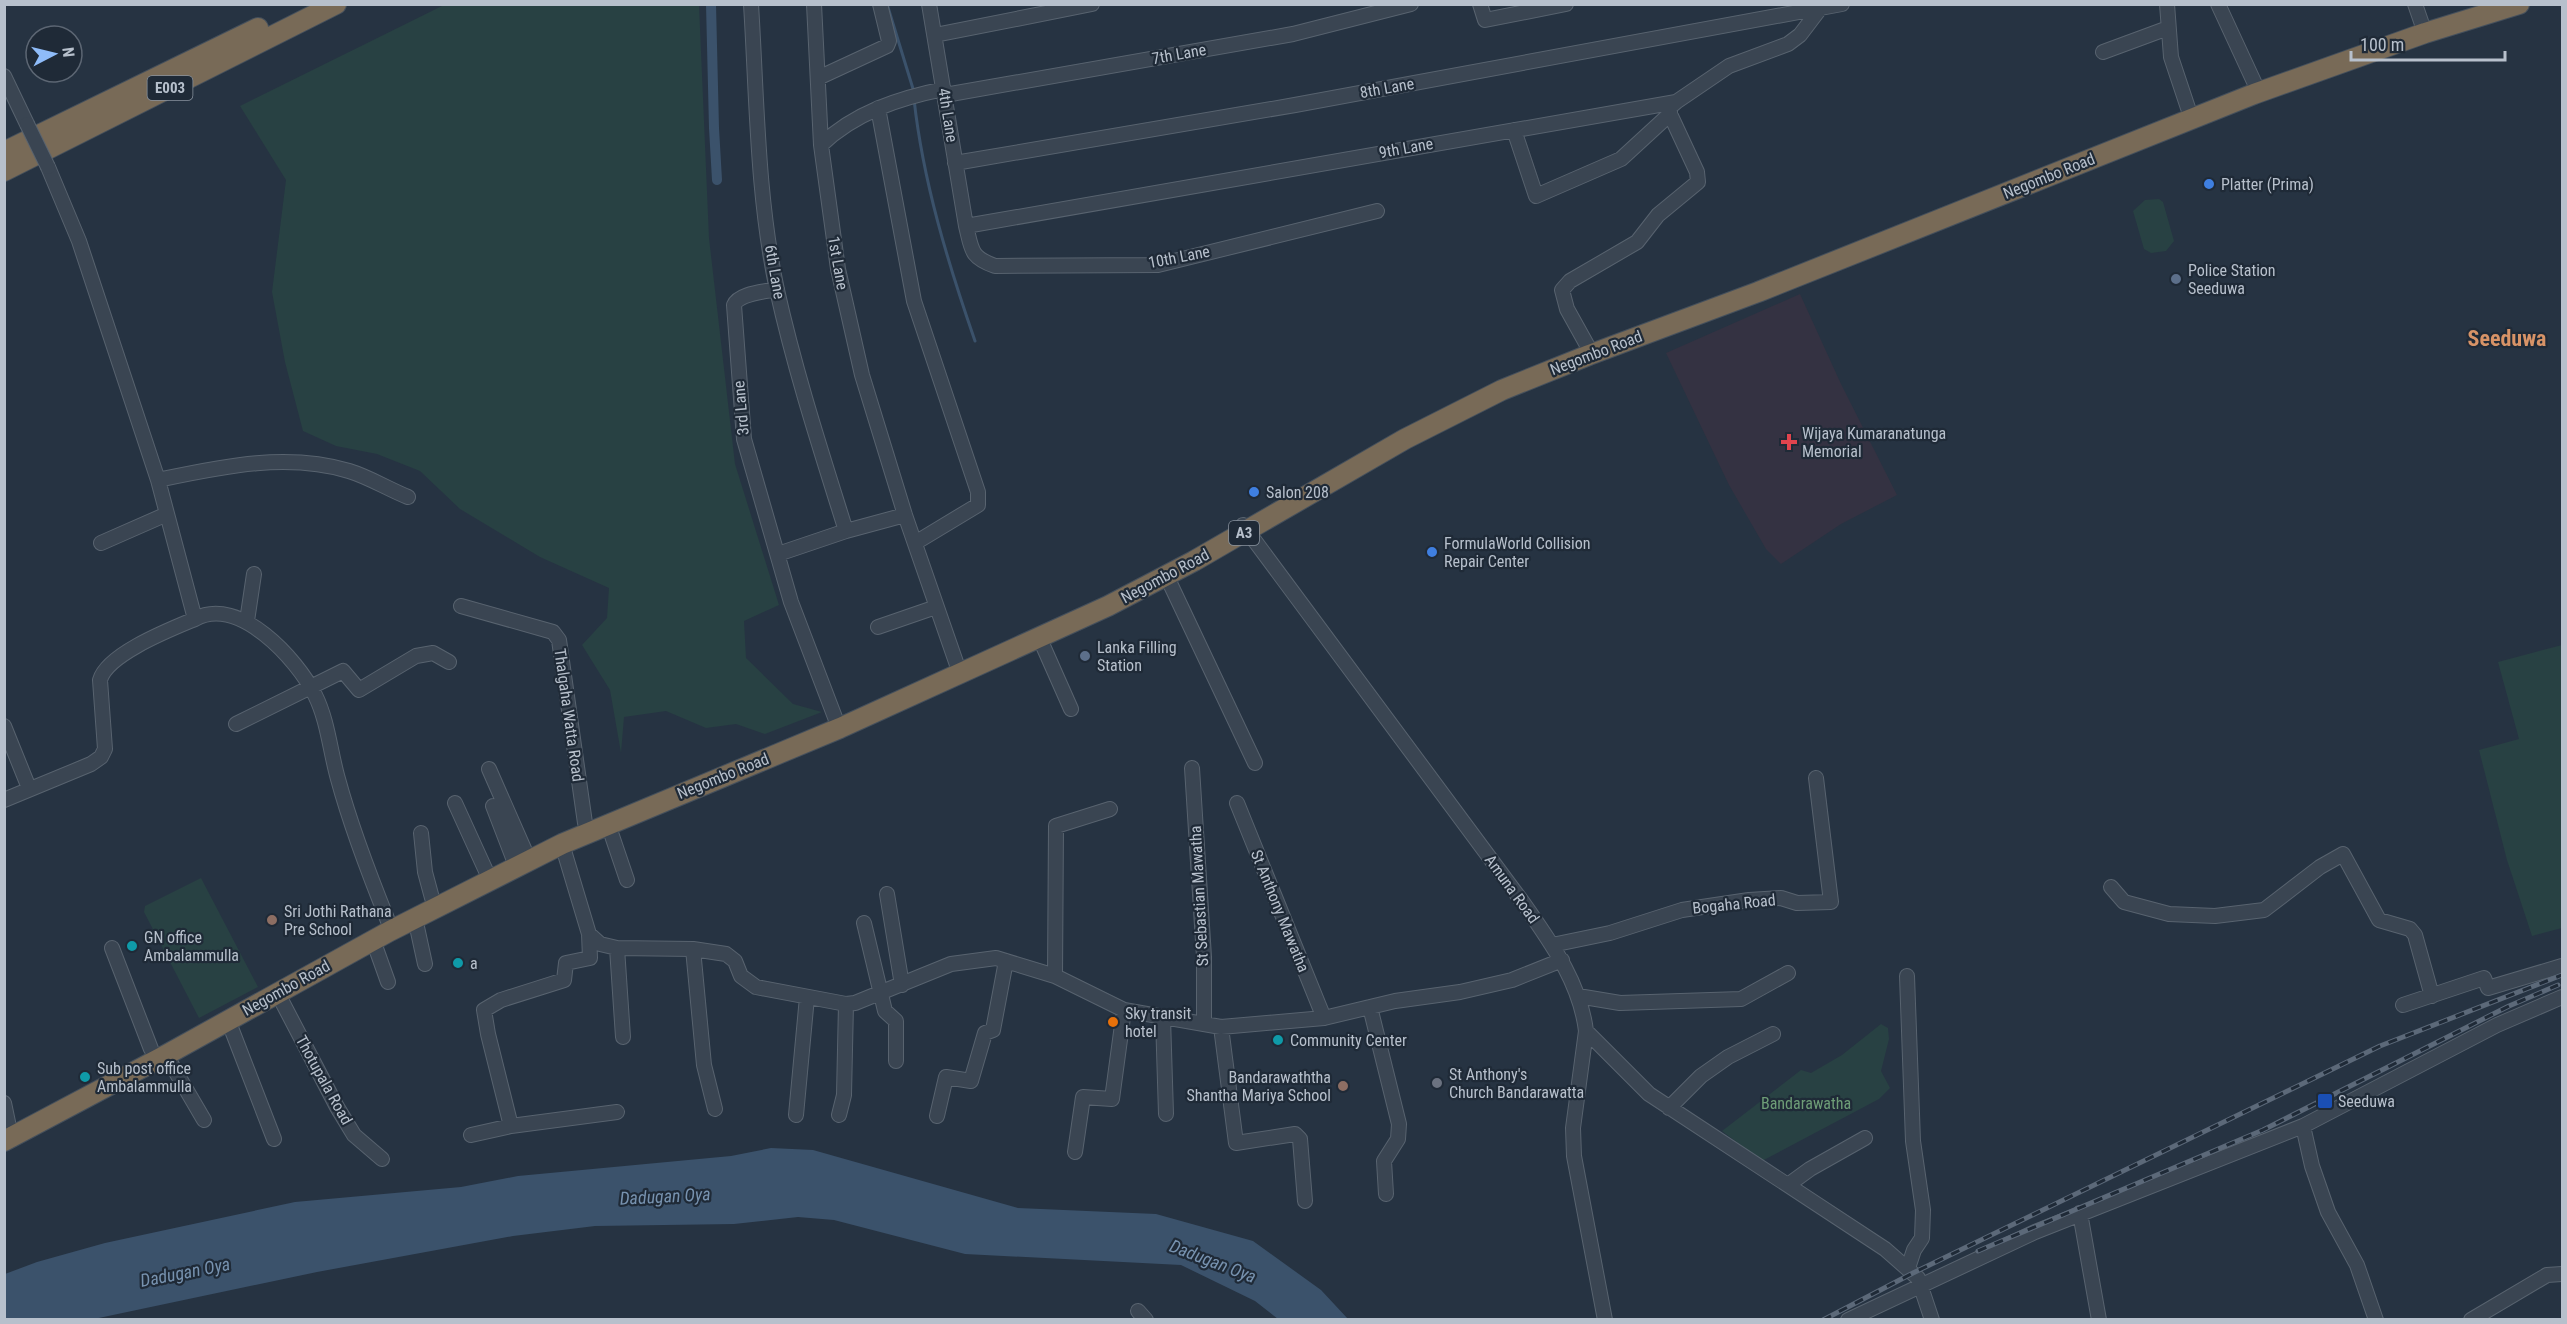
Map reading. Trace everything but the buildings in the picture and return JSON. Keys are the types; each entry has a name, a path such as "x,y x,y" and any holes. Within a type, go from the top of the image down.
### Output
{"highway":[{"name":"E003","path":"4,152 307,4"},
{"name":"E003","path":"4,171 336,4"},
{"name":"Negombo Road","path":"158,1052 388,921 486,871 585,823 836,720 1106,598 1244,528 1405,439 1502,390 1768,288 2193,118 2424,29 2481,4"},
{"name":"Negombo Road","path":"6,1133 55,1104 228,1020 373,940 562,844 840,728 1040,639 1167,577 1420,420 1499,380 1755,282 2188,108 2424,29 2519,4"}],"street":[{"name":"6th Lane","path":"752,4 761,183 777,289 810,415 846,531"},
{"name":"1st Lane","path":"814,4 821,145 838,269 862,375 905,514 957,665"},
{"path":"818,78 887,46 889,41 880,4"},
{"name":"4th Lane","path":"929,4 966,226"},
{"path":"935,35 1092,4"},
{"name":"7th Lane","path":"821,145 839,129 878,108 920,94 944,92 1293,34 1411,4"},
{"path":"1480,4 1485,20 1566,4"},
{"name":"8th Lane","path":"955,163 1295,105 1842,4"},
{"path":"2167,4 2171,57 2188,108"},
{"path":"2218,4 2256,84"},
{"path":"2415,4 2424,29"},
{"name":"9th Lane","path":"966,226 1514,130 1673,108 1729,66 1788,44 1800,35 1819,10"},
{"path":"2103,52 2168,28"},
{"path":"4,76 48,167 80,241 158,480 195,619"},
{"path":"878,108 914,301 978,492 978,505 915,543"},
{"path":"1514,130 1536,196 1621,159 1673,108 1697,172 1698,182 1658,214 1637,242 1570,280 1562,290 1567,309 1587,345"},
{"name":"10th Lane","path":"966,226 973,253 978,260 995,266 1158,265 1377,211"},
{"name":"3rd Lane","path":"777,289 741,297 734,306 744,439 791,602 836,720"},
{"path":"158,480 239,464 300,463 348,471 408,497"},
{"path":"101,543 166,514"},
{"path":"778,554 905,514"},
{"name":"Amuna Road","path":"1244,528 1472,833 1562,960 1578,996 1586,1031 1575,1111 1573,1145 1605,1320"},
{"path":"248,621 254,574"},
{"path":"1167,577 1255,763"},
{"name":"Thalgaha Watta Road","path":"460,606 553,632 559,640 585,823"},
{"path":"878,627 936,607"},
{"path":"4,800 29,788 61,778 101,757 105,749 100,680 102,672 109,664 157,634 204,614 225,615 248,621 270,639 310,686 323,719 360,852 388,921"},
{"path":"1040,639 1071,709"},
{"path":"236,724 343,671 359,690 416,656 433,653 449,662"},
{"path":"4,726 29,788"},
{"name":"St Sebastian Mawatha","path":"1192,768 1204,957 1204,1024"},
{"path":"489,769 519,855"},
{"name":"Bogaha Road","path":"1552,945 1610,933 1682,910 1749,900 1781,898 1797,903 1831,902 1816,777"},
{"path":"455,803 486,871"},
{"name":"St Anthony Mawatha","path":"1237,803 1324,1018"},
{"path":"493,806 519,855"},
{"path":"1055,976 1056,826 1110,809"},
{"path":"609,824 627,880"},
{"path":"421,833 425,872 432,898"},
{"path":"511,1125 484,1010 501,1000 564,980 566,963 590,958 589,934 562,844"},
{"path":"2112,887 2124,902 2169,914 2215,916 2264,910 2320,867 2343,854 2379,920 2410,928 2415,935 2432,996"},
{"path":"887,894 902,985"},
{"path":"415,918 425,964"},
{"path":"864,923 887,1015 896,1021 896,1061"},
{"path":"589,934 600,944 617,948 693,949 726,954 735,961 741,976 756,987 846,1004 855,1003 951,964 996,958 1055,976 1124,1010 1221,1027 1324,1018 1395,1001 1460,992 1512,980 1562,960"},
{"path":"373,940 388,982"},
{"path":"112,948 158,1052 204,1120"},
{"path":"617,948 623,1037"},
{"path":"693,949 704,1065 715,1109"},
{"path":"937,1116 946,1077 971,1081 985,1033 993,1030 1006,961"},
{"path":"2403,1005 2484,978 2488,988 2562,966"},
{"path":"1578,996 1620,1003 1741,999 1788,973"},
{"path":"1907,976 1913,1141 1923,1210 1922,1238 1914,1250 1908,1268"},
{"name":"Thotupala Road","path":"278,992 337,1107 354,1135 382,1159"},
{"path":"796,1115 807,997"},
{"path":"1848,1320 2080,1214 2303,1126 2497,1025 2562,997"},
{"path":"839,1115 843,1095 846,1004"},
{"path":"1370,1007 1399,1124 1398,1139 1384,1161 1386,1194"},
{"path":"1075,1152 1083,1097 1112,1099 1124,1010"},
{"path":"1163,1018 1166,1114"},
{"path":"228,1020 274,1138"},
{"path":"1221,1027 1236,1143 1295,1134 1300,1139 1305,1201"},
{"path":"1586,1031 1649,1094 1885,1249 1908,1268 1921,1285 1932,1320"},
{"path":"1669,1108 1701,1076 1728,1057 1773,1034"},
{"path":"4,1103 6,1133"},
{"path":"471,1135 511,1125 617,1112"},
{"path":"2303,1126 2312,1166 2328,1212 2357,1265 2376,1320"},
{"path":"1788,1185 1810,1169 1865,1138"},
{"path":"2080,1214 2098,1320"},
{"path":"2471,1320 2547,1275 2562,1274"}],"shaded area":[{"name":"Wijaya Kumaranatunga Memorial","path":"1800,294 1841,384 1897,495 1841,524 1781,564 1766,549 1729,485 1666,353"}],"green space":[{"path":"444,5 699,5 709,238 735,464 779,605 744,621 746,658 793,704 822,712 765,734 736,724 706,728 666,711 624,717 621,753 610,690 582,645 607,618 609,588 540,557 460,509 420,471 377,454 336,446 303,431 285,362 272,292 286,180 240,106"},
{"path":"2159,199 2163,202 2174,241 2166,251 2151,253 2144,249 2133,211 2145,200"},
{"path":"2562,645 2562,928 2532,936 2507,860 2479,750 2519,739 2498,662"},
{"path":"201,878 258,987 199,1018 144,912 145,906"},
{"name":"Bandarawatha","path":"1881,1024 1888,1028 1889,1039 1881,1071 1890,1088 1879,1099 1762,1161 1722,1131 1801,1070 1811,1073 1842,1055"}],"water":[{"name":"Dadugan Oya","path":"771,1148 813,1150 1018,1208 1156,1214 1253,1241 1321,1290 1348,1319 1278,1319 1255,1301 1181,1265 965,1254 834,1220 798,1217 734,1224 595,1226 513,1236 317,1272 94,1319 5,1319 5,1274 37,1262 105,1243 295,1202 461,1187 518,1176 731,1156"}],"waterway":[{"path":"711,4 717,180"},
{"path":"887,4 914,92"},
{"path":"914,99 930,191 955,282 975,341"}],"railway":[{"path":"1823,1320 1913,1273 2380,1046 2562,975"},
{"path":"1978,1251 2263,1130 2509,1006 2558,985"}],"place":[{"name":"Platter (Prima)","path":"2209,184"},
{"name":"Police Station Seeduwa","path":"2176,279"},
{"name":"Wijaya Kumaranatunga Memorial","path":"1789,442"},
{"name":"Salon 208","path":"1254,492"},
{"name":"FormulaWorld Collision Repair Center","path":"1432,552"},
{"name":"Lanka Filling Station","path":"1085,656"},
{"name":"Sri Jothi Rathana Pre School","path":"272,920"},
{"name":"GN office Ambalammulla","path":"132,946"},
{"name":"a","path":"458,963"},
{"name":"Sky transit hotel","path":"1113,1022"},
{"name":"Community Center","path":"1278,1040"},
{"name":"Sub post office Ambalammulla","path":"85,1077"},
{"name":"St Anthony's Church Bandarawatta","path":"1437,1083"},
{"name":"Bandarawaththa Shantha Mariya School","path":"1343,1086"},
{"name":"Seeduwa","path":"2325,1101"}],"district":[{"name":"Seeduwa","path":"2507,338"}]}
